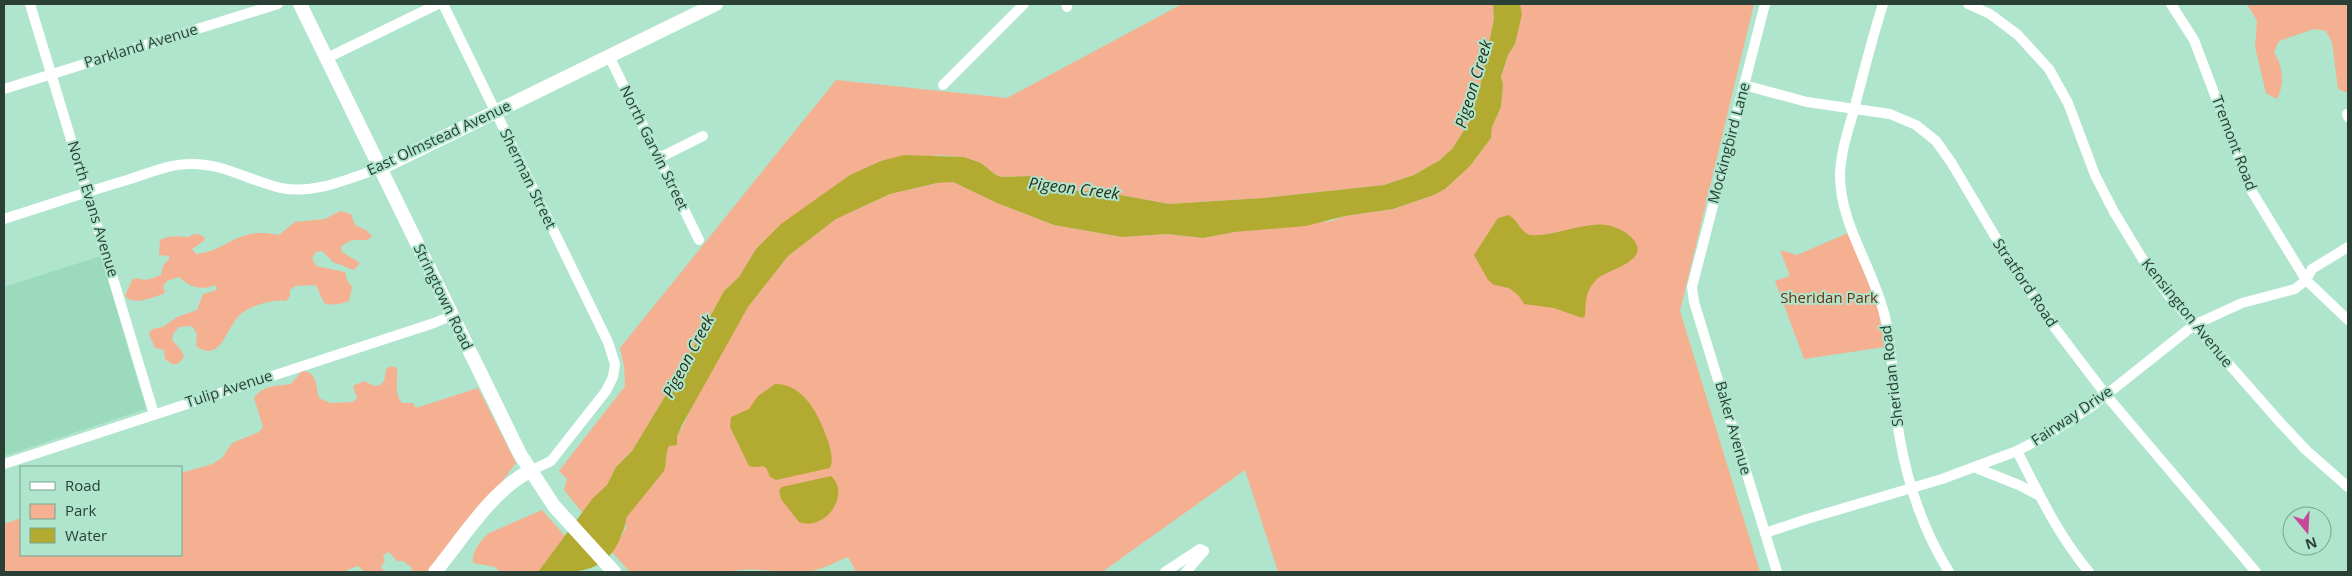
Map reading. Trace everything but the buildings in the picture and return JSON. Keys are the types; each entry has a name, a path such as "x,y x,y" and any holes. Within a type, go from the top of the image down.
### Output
{"main road":[{"name":"Stringtown Road","path":"300,4 452,313 489,393 530,471 545,495 614,572"},
{"name":"East Olmstead Avenue","path":"381,168 716,4"},
{"path":"436,572 502,491 515,479 530,471"}],"street":[{"name":"North Evans Avenue","path":"30,4 154,414"},
{"name":"Parkland Avenue","path":"4,89 278,4"},
{"path":"327,58 438,4"},
{"name":"Sherman Street","path":"443,4 613,355 615,364 613,377 602,396 551,462 530,471"},
{"path":"943,85 1024,4"},
{"name":"Mockingbird Lane","path":"1692,283 1766,4"},
{"name":"Sheridan Road","path":"1883,4 1842,157 1842,197 1851,230 1869,269 1885,316 1892,354 1900,434 1911,488 1924,521 1949,572"},
{"name":"Kensington Avenue","path":"1968,4 1990,14 2018,35 2049,69 2065,96 2088,160 2114,212 2142,258 2194,325 2278,420 2306,450 2348,487"},
{"name":"Tremont Road","path":"2171,4 2194,40 2251,190 2306,280 2348,320"},
{"name":"North Garvin Street","path":"609,56 699,240"},
{"name":"Stratford Road","path":"1744,85 1807,102 1890,114 1916,125 1936,141 2012,265 2055,328 2106,395 2256,572"},
{"path":"659,158 704,136"},
{"name":"East Olmstead Avenue","path":"4,219 180,164 211,166 230,170 263,183 294,189 308,189 336,184 381,168"},
{"name":"Fairway Drive","path":"1765,533 1976,468 2018,451 2072,420 2194,325 2242,303 2290,292 2306,280 2312,269 2348,247"},
{"name":"Baker Avenue","path":"1692,283 1694,302 1777,572"},
{"name":"Tulip Avenue","path":"4,464 434,323 452,313"},
{"path":"2018,451 2038,495 2066,542 2089,572"},
{"path":"1976,468 2038,495"},
{"path":"1165,572 1200,549 1204,552 1186,572"}],"shaded area":[{"path":"101,256 146,409 4,456 4,287"}],"green space":[{"path":"1182,4 1493,4 1494,19 1481,82 1470,121 1452,149 1440,160 1414,175 1384,185 1263,198 1169,204 1099,191 1078,191 1030,176 1002,177 996,175 981,163 964,157 936,155 756,249 739,277 724,291 681,370 632,451 616,467 607,485 583,513 564,490 567,479 559,471 625,386 624,366 620,348 836,80 1007,98"},
{"path":"1520,4 1754,4 1680,311 1760,572 1278,572 1245,470 1102,572 856,572 848,557 821,569 809,572 737,570 730,572 630,572 612,552 626,528 626,518 666,464 667,450 677,437 712,367 748,307 788,256 836,219 890,194 937,183 953,182 997,203 1054,225 1122,237 1167,234 1203,238 1235,232 1332,221 1345,216 1393,209 1434,195 1445,189 1470,166 1491,138 1492,127 1501,107 1503,85 1501,78 1508,55 1515,44 1519,26"},
{"path":"2247,4 2348,4 2348,93 2338,89 2332,42 2326,31 2314,29 2279,41 2274,52 2282,75 2280,93 2277,99 2266,93 2255,47 2257,21"},
{"path":"340,211 351,214 355,225 366,230 372,236 368,240 352,240 341,246 342,252 360,263 354,270 333,262 322,251 316,252 312,258 316,266 345,272 347,280 352,287 349,301 337,304 324,303 316,285 295,286 290,290 290,296 286,301 263,303 242,313 236,319 223,341 212,351 205,351 196,346 197,334 192,326 179,327 173,334 172,340 182,351 184,357 178,364 172,364 165,359 164,350 155,348 149,334 152,329 163,327 177,317 197,310 203,294 217,290 215,285 200,288 187,283 179,277 167,281 163,286 165,292 163,294 138,301 125,296 132,280 137,278 149,279 161,275 163,266 169,259 169,256 159,255 160,240 163,238 174,236 188,237 196,234 202,236 205,240 192,249 196,254 208,252 243,236 264,233 279,235 295,222 325,219"},
{"name":"Sheridan Park","path":"1848,233 1877,304 1885,347 1804,359 1775,281 1790,276 1780,250 1797,255"},
{"path":"391,366 397,368 397,391 400,399 402,403 413,403 416,408 478,388 516,463 429,572 411,572 412,568 403,561 397,561 389,552 383,555 385,561 381,566 384,572 365,572 358,566 347,570 347,572 4,572 4,524 20,518 20,556 182,556 182,473 212,464 222,458 232,443 259,432 263,427 254,398 261,391 270,387 291,384 302,371 313,376 319,398 330,403 353,402 357,398 353,386 364,381 374,386 380,385 384,381 386,369"},
{"path":"542,510 565,536 538,572 500,572 495,567 473,563 475,551 489,533"}],"water":[{"path":"1493,4 1520,4 1522,14 1515,44 1508,55 1501,77 1503,85 1501,107 1492,127 1491,138 1470,166 1445,189 1434,195 1393,209 1345,216 1306,226 1235,232 1203,238 1167,234 1122,237 1054,225 997,203 953,182 937,183 890,194 836,219 788,256 748,307 682,425 677,437 677,445 669,446 664,471 626,518 615,549 598,565 587,569 564,572 538,572 593,498 607,485 616,467 632,451 681,370 724,291 739,277 756,249 781,224 850,175 881,161 904,155 964,157 981,163 996,175 1002,177 1030,176 1078,191 1099,191 1169,204 1263,198 1384,185 1414,175 1440,160 1452,149 1470,121 1481,82 1494,19"},
{"path":"1508,215 1514,219 1523,231 1530,235 1549,234 1597,225 1613,227 1633,239 1637,247 1637,254 1625,264 1601,276 1592,284 1586,302 1585,316 1582,318 1554,308 1524,304 1519,296 1509,288 1494,285 1488,280 1474,255 1498,218"},
{"path":"775,384 785,385 794,389 809,402 819,419 829,445 832,457 830,468 776,480 770,477 766,468 762,466 749,466 730,427 731,417 749,409 758,396"},
{"path":"831,476 837,484 838,493 837,502 832,510 818,522 808,524 799,522 781,499 779,490 782,487"}],"water label":[{"name":"Pigeon Creek","path":"1473,84"},
{"name":"Pigeon Creek","path":"1074,188"},
{"name":"Pigeon Creek","path":"688,356"}]}
